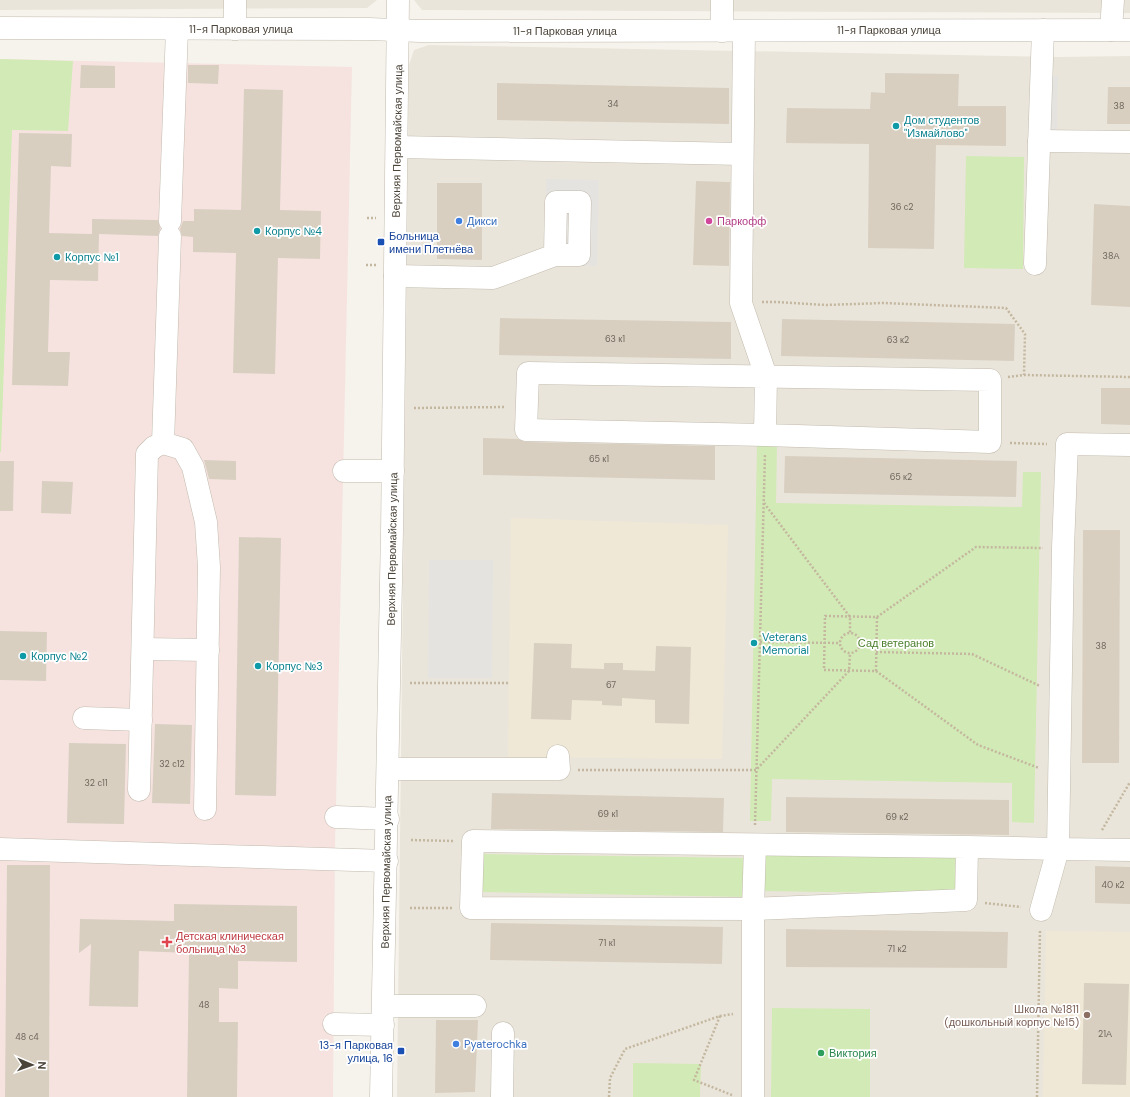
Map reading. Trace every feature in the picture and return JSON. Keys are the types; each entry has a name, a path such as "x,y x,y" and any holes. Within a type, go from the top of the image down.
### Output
{"street":[{"path":"235,0 235,29"},
{"name":"Верхняя Первомайская улица","path":"381,1097 388,819 398,0"},
{"path":"722,0 722,31"},
{"path":"1113,0 1121,30"},
{"name":"11-я Парковая улица","path":"0,28 722,31 1121,30"},
{"path":"163,443 177,29"},
{"path":"744,30 741,303 766,376 765,435"},
{"path":"1035,264 1043,30"},
{"path":"1039,141 1130,142"},
{"path":"397,147 742,154"},
{"path":"395,276 493,278 555,255"},
{"path":"528,373 766,376 990,380 990,442 526,430 528,373"},
{"path":"139,790 147,454 154,447 163,443 182,449 194,467 206,522 209,567 205,809"},
{"path":"1041,910 1058,849 1067,444 1130,445"},
{"path":"344,471 393,472"},
{"path":"142,648 208,650"},
{"path":"84,718 141,720"},
{"path":"388,769 558,763"},
{"path":"336,817 388,819"},
{"path":"967,847 966,900 753,909 472,908 473,841 967,847 1130,850"},
{"path":"753,1097 753,909 755,845"},
{"path":"0,848 387,861"},
{"path":"334,1024 384,1015 475,1006"},
{"path":"502,1097 503,1033"}],"path":[{"path":"741,303 776,302 826,305 883,303 1006,308 1025,334 1024,374"},
{"path":"990,380 1024,374 1130,377"},
{"path":"414,408 527,407"},
{"path":"755,845 765,435"},
{"path":"990,442 1067,444"},
{"path":"764,502 850,617 850,633"},
{"path":"1059,776 978,745 876,671 824,670 825,616 877,618 976,547 1064,548"},
{"path":"876,671 877,618"},
{"path":"850,633 859,638 860,644 859,649 850,654 841,648 840,643 841,638 845,634 850,633"},
{"path":"760,642 840,643"},
{"path":"860,644 876,644"},
{"path":"876,652 972,654 1061,696"},
{"path":"558,763 756,770 850,670 850,654"},
{"path":"410,683 508,683"},
{"path":"1091,850 1130,782"},
{"path":"411,840 473,841"},
{"path":"966,900 1041,910 1037,1097"},
{"path":"410,908 472,908"},
{"path":"609,1097 610,1078 625,1049 720,1016 753,1010"},
{"path":"720,1016 694,1080 738,1097"}],"shaded area":[{"path":"0,0 377,0 367,8 0,10"},
{"path":"414,0 1130,0 1130,13 422,10"},
{"path":"429,45 1058,57 1130,56 1130,1097 397,1097 409,65 414,50"},
{"path":"0,59 352,67 335,849 333,1097 0,1097"},
{"path":"1044,76 1058,76 1057,139 1042,139"},
{"path":"546,179 599,180 597,266 544,265"},
{"path":"511,518 728,525 722,759 508,757"},
{"path":"429,560 493,560 492,678 428,678"},
{"name":"Школа №1811 (дошкольный корпус №15)","path":"1046,931 1130,932 1130,1097 1043,1097"}],"green space":[{"path":"0,59 73,61 68,131 12,130 1,452 0,452"},
{"path":"966,156 1024,157 1023,269 964,268"},
{"name":"Сад ветеранов","path":"757,445 777,445 776,503 1022,507 1023,472 1041,472 1034,823 1012,822 1012,783 772,779 771,821 750,821"},
{"path":"762,851 961,852 961,894 761,891"},
{"path":"481,854 750,858 749,897 480,892"},
{"name":"Виктория","path":"772,1008 870,1009 870,1097 771,1097"},
{"path":"633,1063 701,1064 700,1097 633,1097"}],"building":[{"path":"81,65 115,66 115,88 80,88"},
{"path":"188,65 219,65 218,84 188,83"},
{"name":"Дом студентов \"Измайлово\"","path":"885,73 959,74 958,106 1006,106 1006,146 936,145 934,249 868,248 869,144 786,143 787,108 870,109 871,92 885,93"},
{"path":"497,83 729,88 729,124 497,120"},
{"path":"1108,87 1130,87 1130,124 1107,124"},
{"name":"Корпус №4","path":"244,89 283,90 280,210 321,211 320,259 278,258 275,374 233,373 236,253 193,252 193,237 182,236 180,229 183,221 194,221 194,209 241,210"},
{"name":"Корпус №1","path":"19,133 72,134 71,167 51,166 49,233 92,234 92,219 158,220 160,228 158,236 99,234 98,281 50,280 48,352 70,352 68,386 12,385"},
{"path":"696,181 730,182 729,266 693,265"},
{"name":"Дикси","path":"437,183 482,183 482,260 437,259"},
{"path":"1094,204 1130,206 1130,307 1091,305"},
{"path":"500,318 731,322 731,359 499,355"},
{"path":"782,319 1015,324 1014,361 781,356"},
{"path":"1101,388 1130,388 1130,425 1101,424"},
{"path":"483,438 518,439 526,442 715,446 715,480 483,475"},
{"path":"785,456 1017,461 1016,497 784,493"},
{"path":"204,460 236,461 236,480 209,479"},
{"path":"0,461 14,461 13,511 0,511"},
{"path":"42,481 73,482 71,514 41,513"},
{"path":"1083,530 1120,530 1119,763 1082,763"},
{"name":"Корпус №3","path":"239,537 281,538 276,796 235,795"},
{"path":"0,631 47,632 46,681 0,680"},
{"path":"534,643 572,644 571,668 604,669 604,663 623,663 623,670 655,671 656,646 691,647 689,724 655,723 655,700 622,698 622,706 602,705 602,701 572,700 571,720 531,719"},
{"path":"155,724 192,725 190,804 152,803"},
{"path":"69,743 126,744 124,824 67,823"},
{"path":"492,793 724,798 723,832 491,829"},
{"path":"786,797 1009,800 1009,835 786,832"},
{"path":"7,865 50,865 49,1097 5,1097"},
{"path":"1095,866 1130,867 1130,904 1095,903"},
{"path":"174,904 297,906 297,962 238,961 238,989 219,988 219,1022 238,1022 237,1097 187,1097 189,953 139,951 138,1007 89,1006 91,944 79,953 80,919 174,921"},
{"path":"491,923 723,927 722,964 490,960"},
{"path":"786,929 1008,932 1007,968 786,967"},
{"path":"1084,983 1129,984 1126,1085 1082,1084"},
{"name":"Pyaterochka","path":"436,1020 478,1020 475,1092 435,1093"}],"place":[{"name":"Дом студентов \"Измайлово\"","path":"896,126"},
{"name":"Дикси","path":"459,221"},
{"name":"Паркофф","path":"709,221"},
{"name":"Корпус №4","path":"257,231"},
{"name":"Больница имени Плетнёва","path":"381,242"},
{"name":"Корпус №1","path":"57,257"},
{"name":"Veterans Memorial","path":"754,643"},
{"name":"Корпус №2","path":"23,656"},
{"name":"Корпус №3","path":"258,666"},
{"name":"Детская клиническая больница №3","path":"167,942"},
{"name":"Школа №1811 (дошкольный корпус №15)","path":"1087,1015"},
{"name":"Pyaterochka","path":"456,1044"},
{"name":"13-я Парковая улица, 16","path":"401,1051"},
{"name":"Виктория","path":"821,1053"}]}
